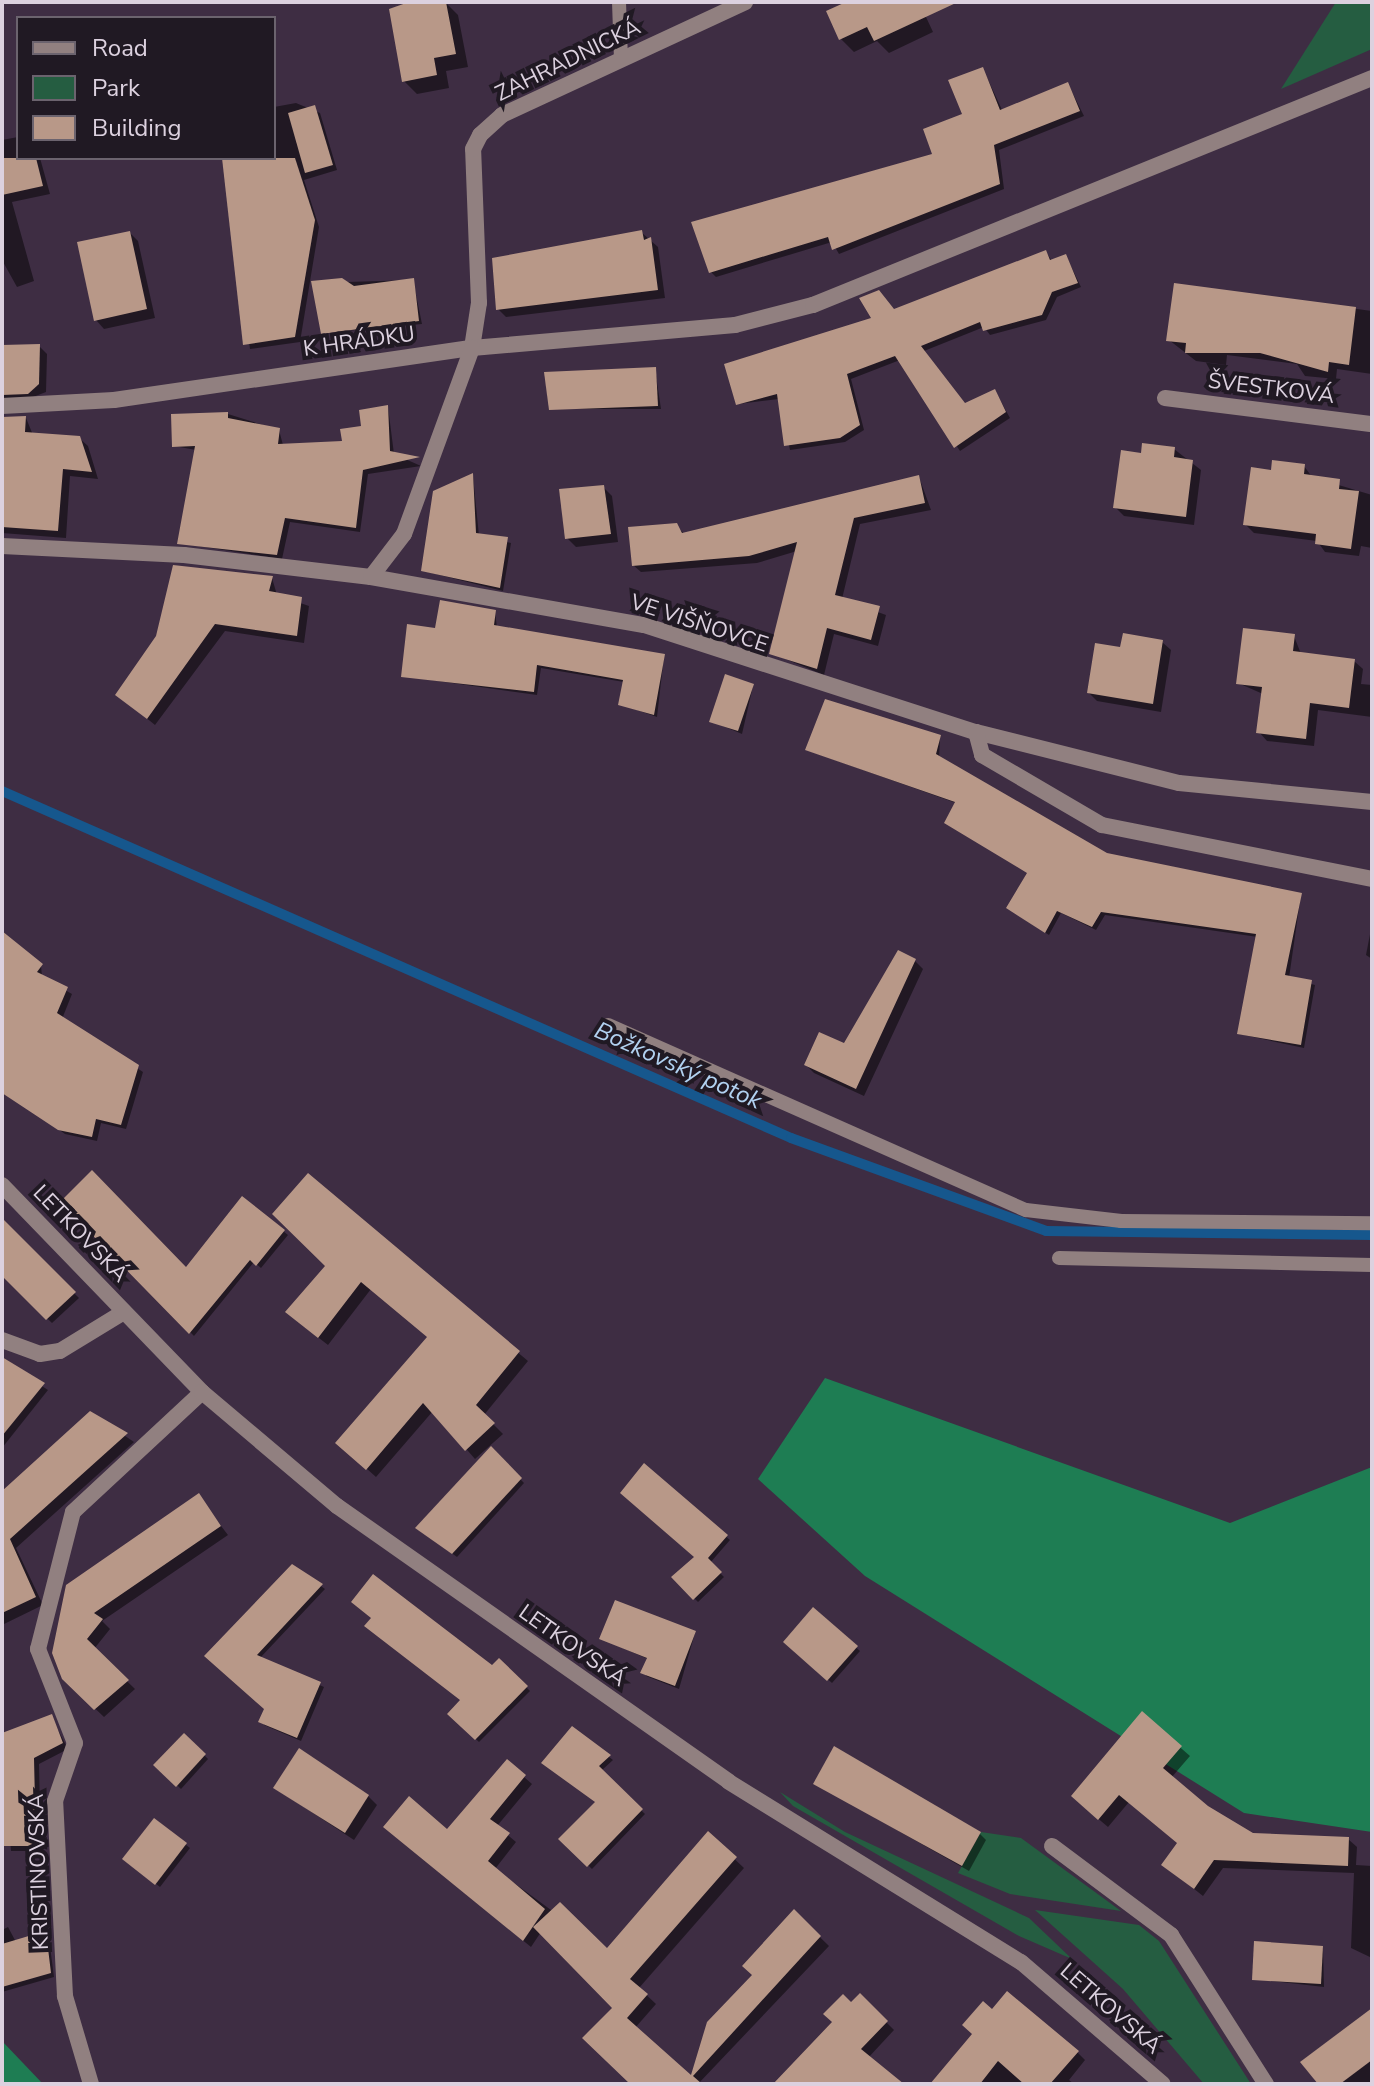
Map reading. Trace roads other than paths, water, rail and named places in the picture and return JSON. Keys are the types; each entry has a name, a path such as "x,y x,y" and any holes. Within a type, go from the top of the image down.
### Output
{"street":[{"name":"ZAHRADNICKÁ","path":"472,348 479,303 473,149 480,135 502,115 745,2"},
{"name":"K HRÁDKU","path":"2,406 114,400 472,348 709,329 813,305 1372,78"},
{"path":"371,577 404,534 472,348"},
{"name":"ŠVESTKOVÁ","path":"1165,398 1372,424"},
{"name":"VE VIŠŇOVCE","path":"2,546 184,555 371,577 644,625 976,732 1179,783 1372,802"},
{"path":"976,732 982,755 1102,825 1372,879"},
{"name":"LETKOVSKÁ","path":"2,1185 202,1392 337,1506 646,1726 1021,1962 1163,2084"},
{"path":"2,1340 40,1354 60,1351 124,1312"},
{"name":"KRISTINOVSKÁ","path":"91,2084 65,1996 55,1801 75,1743 38,1649 73,1512 202,1392"},
{"path":"1052,1846 1171,1935 1266,2084"}],"lane":[{"path":"619,2 621,60"},
{"path":"608,1025 1026,1210 1121,1221 1372,1223"},
{"path":"1059,1258 1372,1265"}],"waterway":[{"name":"Božkovský potok","path":"2,791 791,1138 1046,1231 1372,1235"}]}
